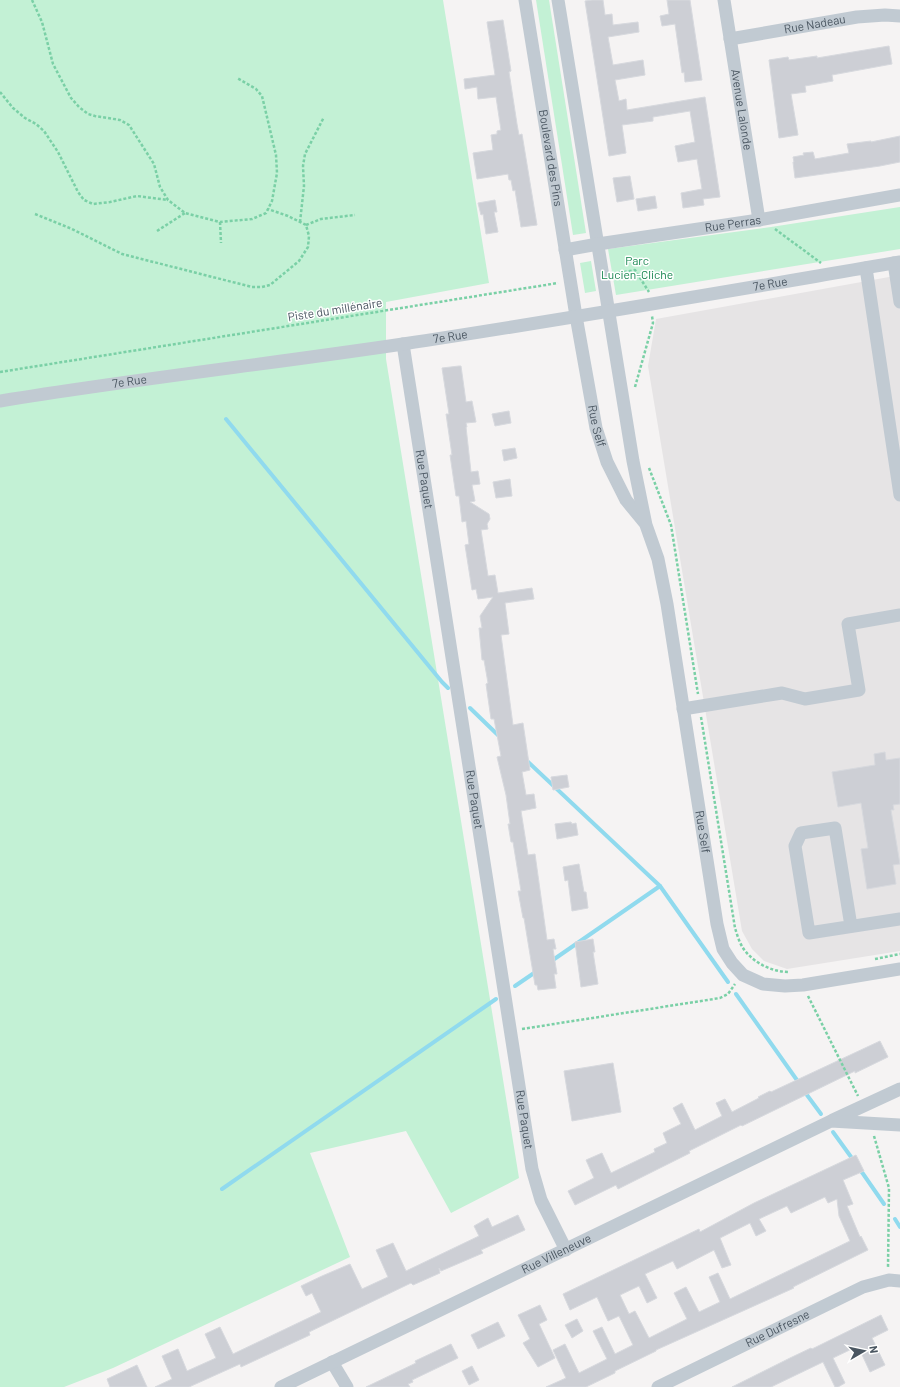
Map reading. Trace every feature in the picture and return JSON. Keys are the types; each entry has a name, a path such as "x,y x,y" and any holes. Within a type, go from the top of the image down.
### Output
{"street":[{"name":"Boulevard des Pins","path":"525,0 576,316"},
{"path":"558,0 609,312"},
{"name":"Avenue Lalonde","path":"724,0 759,220"},
{"name":"Rue Nadeau","path":"730,39 857,17 885,15 900,16"},
{"name":"Rue Perras","path":"566,250 759,220 900,195"},
{"path":"897,262 900,302"},
{"name":"7e Rue","path":"0,401 89,386 403,344 609,312 897,262"},
{"path":"866,268 900,495"},
{"name":"Rue Self","path":"609,312 633,461 646,525 658,559 667,604 717,924 723,949 732,963 743,975 763,984 785,986 803,985 900,969"},
{"name":"Rue Self","path":"576,316 596,428 606,462 626,500 646,525"},
{"name":"Rue Paquet","path":"403,344 512,1031 532,1169 541,1200 566,1250"},
{"path":"683,709 782,693 805,699 859,690 848,624 900,615"},
{"path":"851,926 835,828 801,833 795,846 809,933 900,919"},
{"name":"Rue Villeneuve","path":"281,1387 900,1089"},
{"name":"Rue Villeneuve","path":"831,1121 900,1125"},
{"name":"Rue Dufresne","path":"658,1387 862,1287 894,1280"},
{"path":"332,1362 347,1387"}],"path":[{"path":"32,0 42,22 53,64 71,98 88,114 120,120 129,125 154,164 160,187 168,200 185,213 220,222 252,219 266,213 272,201 277,173 276,156 262,96 256,89 237,78"},
{"path":"0,92 13,108 44,131 58,152 78,192 84,200 93,204 137,196 168,200"},
{"path":"300,222 304,186 303,166 305,154 324,117"},
{"path":"36,214 72,229 122,254 252,287 262,287 270,285 299,261 308,247 309,236 306,225 288,216 268,209"},
{"path":"158,231 185,213"},
{"path":"306,225 321,219 355,215"},
{"path":"759,220 820,262 832,273"},
{"path":"220,222 221,243"},
{"path":"603,276 635,270 648,290 651,304"},
{"name":"Piste du millénaire","path":"0,372 570,281"},
{"path":"735,928 743,948 752,958 767,968 782,972 793,972"},
{"path":"871,959 900,954"},
{"path":"512,1031 720,998 728,994 743,975"},
{"path":"803,985 863,1106"},
{"path":"869,1123 889,1188 890,1219 888,1257 894,1280"}],"shaded area":[{"path":"900,275 900,951 787,969 764,961 752,949 742,931 648,366 656,319"}],"green space":[{"path":"0,0 443,0 489,283 386,302 386,359 519,1178 451,1213 406,1131 310,1153 350,1257 113,1368 64,1387 0,1387"},
{"path":"536,0 549,0 586,233 573,235"},
{"name":"Parc Lucien-Cliche","path":"900,207 900,249 616,295 608,249 771,227"},
{"path":"591,261 596,291 585,293 580,263"}],"building":[{"path":"603,0 605,15 612,14 613,25 638,22 639,32 608,37 613,65 643,60 645,75 615,80 619,101 626,99 627,110 705,97 720,197 703,199 704,205 683,208 681,193 702,189 697,159 678,162 675,146 695,142 690,111 653,117 653,121 622,125 626,153 609,156 585,1"},
{"path":"667,0 690,0 702,80 685,82 684,72 682,73 675,24 662,26 660,16 669,14"},
{"path":"503,20 517,124 519,135 522,134 537,225 521,227 515,190 513,191 508,174 477,179 473,153 493,150 491,135 497,134 497,131 501,130 496,97 478,99 477,87 465,89 464,79 495,75 487,22"},
{"path":"889,46 892,64 832,75 833,81 805,86 806,92 791,94 798,135 779,138 769,60 788,57 789,60 817,56 817,58"},
{"path":"900,136 900,162 795,178 793,157 804,155 803,153 813,152 815,159 849,153 847,144 871,142"},
{"path":"630,176 634,199 617,202 613,178"},
{"path":"655,196 657,208 638,211 636,199"},
{"path":"495,200 497,212 494,212 498,232 486,234 483,214 481,215 478,203"},
{"path":"461,366 466,402 472,401 476,422 466,423 471,472 478,471 480,484 472,485 475,501 470,502 489,514 490,519 487,524 488,529 481,530 488,576 495,575 498,593 532,588 534,599 505,603 509,634 501,635 513,725 523,723 530,770 522,772 526,795 534,794 536,808 521,811 528,855 535,854 547,940 554,939 556,949 553,949 557,974 554,974 556,988 538,990 537,985 535,985 518,891 521,891 513,842 511,842 508,824 510,824 506,795 497,757 501,756 494,719 491,719 486,684 488,683 484,660 482,660 479,628 482,628 480,616 493,597 478,599 476,589 472,590 465,545 469,544 466,521 462,522 459,496 456,496 446,414 449,414 442,368"},
{"path":"509,411 511,423 495,426 492,414"},
{"path":"515,448 517,458 504,461 502,450"},
{"path":"510,479 512,496 496,498 493,482"},
{"path":"885,752 886,760 900,758 900,804 893,805 894,810 891,810 900,864 893,865 896,884 867,889 861,849 868,848 861,803 838,807 832,772 875,765 874,754"},
{"path":"567,775 569,787 553,790 551,777"},
{"path":"571,822 572,824 576,823 578,835 557,839 555,824"},
{"path":"579,864 584,892 586,892 588,908 572,911 568,880 565,881 563,867"},
{"path":"593,939 595,952 593,952 598,984 581,987 575,942"},
{"path":"880,1041 888,1057 855,1073 855,1071 742,1126 741,1125 689,1151 690,1153 618,1189 616,1185 575,1205 568,1191 594,1178 586,1160 602,1153 611,1173 655,1152 654,1149 667,1143 663,1133 681,1124 673,1108 682,1103 695,1130 722,1116 716,1103 725,1099 732,1112 770,1091 771,1092"},
{"path":"613,1063 621,1112 572,1121 564,1071"},
{"path":"856,1155 864,1171 843,1180 853,1204 847,1206 860,1237 861,1236 868,1250 793,1287 794,1288 656,1350 586,1387 546,1387 566,1378 553,1350 565,1344 579,1373 607,1359 593,1331 602,1327 615,1354 633,1345 619,1316 608,1321 597,1297 570,1310 563,1294 699,1229 700,1232 754,1203","holes":["825,1197 828,1203 837,1199 839,1216 850,1241 730,1299 718,1273 709,1277 720,1302 699,1312 686,1287 674,1293 687,1319 649,1338 635,1311 629,1314 620,1295 639,1286 647,1303 657,1298 645,1274 673,1261 677,1269 714,1250 722,1268 731,1265 720,1238 750,1223 756,1236 766,1231 759,1219 787,1206 791,1213"]},
{"path":"518,1215 525,1230 481,1250 483,1253 441,1271 439,1268 440,1273 413,1285 411,1283 309,1332 310,1335 241,1367 240,1364 189,1387 155,1387 172,1379 162,1356 178,1349 187,1371 216,1358 205,1334 220,1327 233,1354 321,1312 312,1293 306,1296 301,1286 322,1276 350,1264 362,1289 388,1277 376,1250 393,1243 406,1271 479,1236 474,1226 488,1218 492,1227"},
{"path":"540,1305 547,1320 539,1324 555,1358 538,1367 523,1343 530,1339 518,1315"},
{"path":"881,1315 888,1330 872,1338 885,1365 870,1372 858,1346 833,1358 845,1383 838,1387 835,1387 823,1362 771,1387 732,1387 790,1358 811,1348 812,1349"},
{"path":"577,1319 583,1331 572,1338 565,1325"},
{"path":"498,1322 505,1336 478,1349 471,1335"},
{"path":"451,1344 458,1358 412,1380 413,1382 408,1384 410,1387 366,1387 416,1363 415,1361"},
{"path":"137,1365 147,1387 110,1387 107,1379"},
{"path":"472,1366 479,1380 469,1385 462,1371"}],"waterway":[{"path":"226,419 448,688"},
{"path":"470,708 500,737"},
{"path":"526,760 660,886 728,982"},
{"path":"550,962 660,886"},
{"path":"515,986 537,971"},
{"path":"736,994 799,1083"},
{"path":"222,1189 496,999"},
{"path":"804,1091 821,1114"},
{"path":"833,1132 854,1161"},
{"path":"859,1168 884,1204"},
{"path":"895,1219 900,1227"}]}
